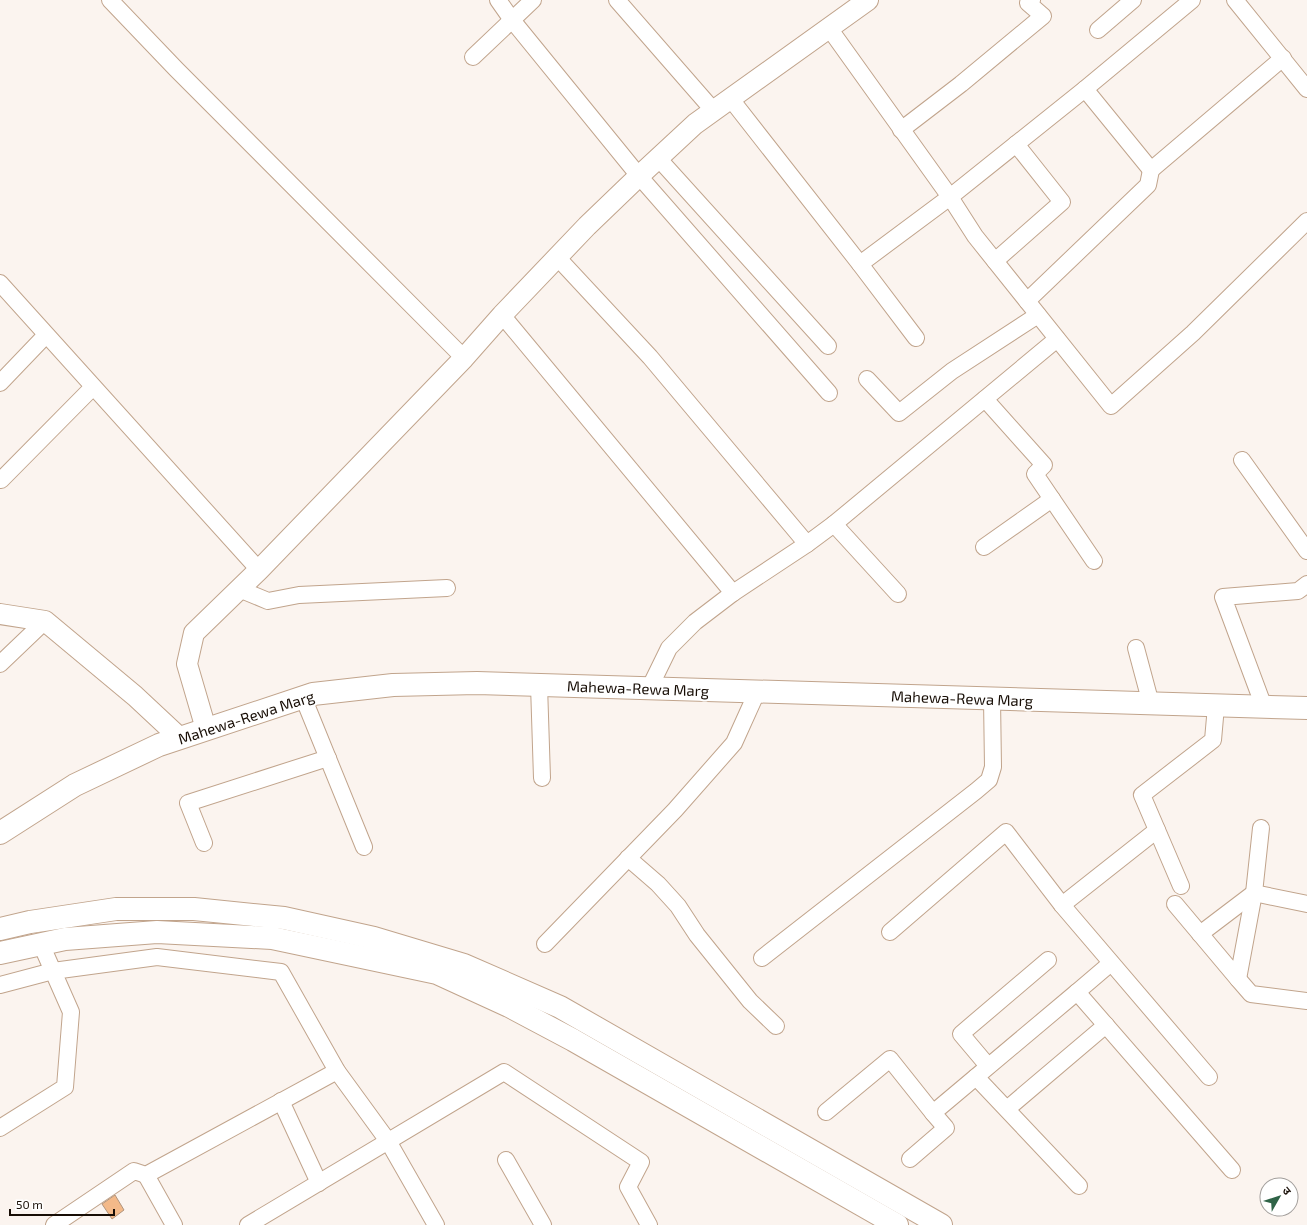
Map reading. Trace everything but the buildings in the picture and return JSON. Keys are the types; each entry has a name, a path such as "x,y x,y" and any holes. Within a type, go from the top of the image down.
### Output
{"main road":[{"name":"Mahewa-Rewa Marg","path":"0,833 75,785 159,745 313,694 393,685 477,683 1307,708"},
{"path":"1,928 116,909 194,909 284,918 374,938 464,965 560,1007 941,1225"},
{"path":"0,952 65,939 157,932 272,938 436,973 509,1006 573,1040 897,1225"}],"street":[{"path":"110,0 176,69 464,358"},
{"path":"498,0 512,20 639,176 829,393"},
{"path":"472,57 532,0"},
{"path":"617,0 713,110"},
{"path":"206,729 187,664 194,633 259,570 464,358 502,315 587,226 658,158 695,124 713,110 868,0"},
{"path":"901,130 972,75 1043,16 1028,3 1032,0"},
{"path":"1098,30 1133,0"},
{"path":"860,264 950,198 1192,0"},
{"path":"1235,0 1307,89"},
{"path":"829,28 950,198 975,236 1111,406 1193,333 1307,221"},
{"path":"1027,301 1148,185 1152,170 1283,58"},
{"path":"1085,89 1152,170"},
{"path":"730,98 916,338"},
{"path":"995,261 1062,202 1016,144"},
{"path":"658,158 828,346"},
{"path":"557,257 650,357 807,544"},
{"path":"0,283 259,570"},
{"path":"502,315 733,593"},
{"path":"867,379 899,413 952,371 1038,315"},
{"path":"0,383 46,335"},
{"path":"649,689 669,648 695,622 733,593 807,544 834,524 1057,339"},
{"path":"1,480 93,387"},
{"path":"985,398 1044,465 1035,474 1094,561"},
{"path":"1242,460 1307,551"},
{"path":"984,547 1052,499"},
{"path":"834,524 898,594"},
{"path":"1264,707 1223,597 1298,591 1307,584"},
{"path":"240,589 268,601 299,595 448,588"},
{"path":"0,614 45,621 135,696 180,738"},
{"path":"0,664 45,621"},
{"path":"1136,648 1152,704"},
{"path":"539,685 542,778"},
{"path":"545,944 675,810 734,743 757,692"},
{"path":"303,697 364,847"},
{"path":"762,958 976,792 989,780 993,767 992,699"},
{"path":"1181,886 1142,795 1213,740 1216,706"},
{"path":"204,843 188,804 328,758"},
{"path":"1238,979 1254,893 1261,828"},
{"path":"1062,905 1157,830"},
{"path":"890,932 1006,832 1062,905 1209,1077"},
{"path":"628,858 663,889 678,906 697,935 750,1001 776,1026"},
{"path":"1200,934 1254,893 1307,904"},
{"path":"1175,904 1251,994 1307,1001"},
{"path":"0,1128 65,1087 71,1012 41,944"},
{"path":"0,985 53,971 157,957 281,972 337,1071 388,1141 436,1225"},
{"path":"988,1066 961,1034 1048,960"},
{"path":"933,1113 1111,963"},
{"path":"1077,992 1232,1170"},
{"path":"1007,1109 1106,1026"},
{"path":"826,1112 890,1059 946,1128 910,1159"},
{"path":"146,1175 337,1071"},
{"path":"248,1225 504,1072 641,1162 628,1187 649,1225"},
{"path":"976,1077 1079,1186"},
{"path":"281,1101 319,1182"},
{"path":"506,1160 543,1225"},
{"path":"64,1222 134,1171 146,1175 174,1225"}]}
